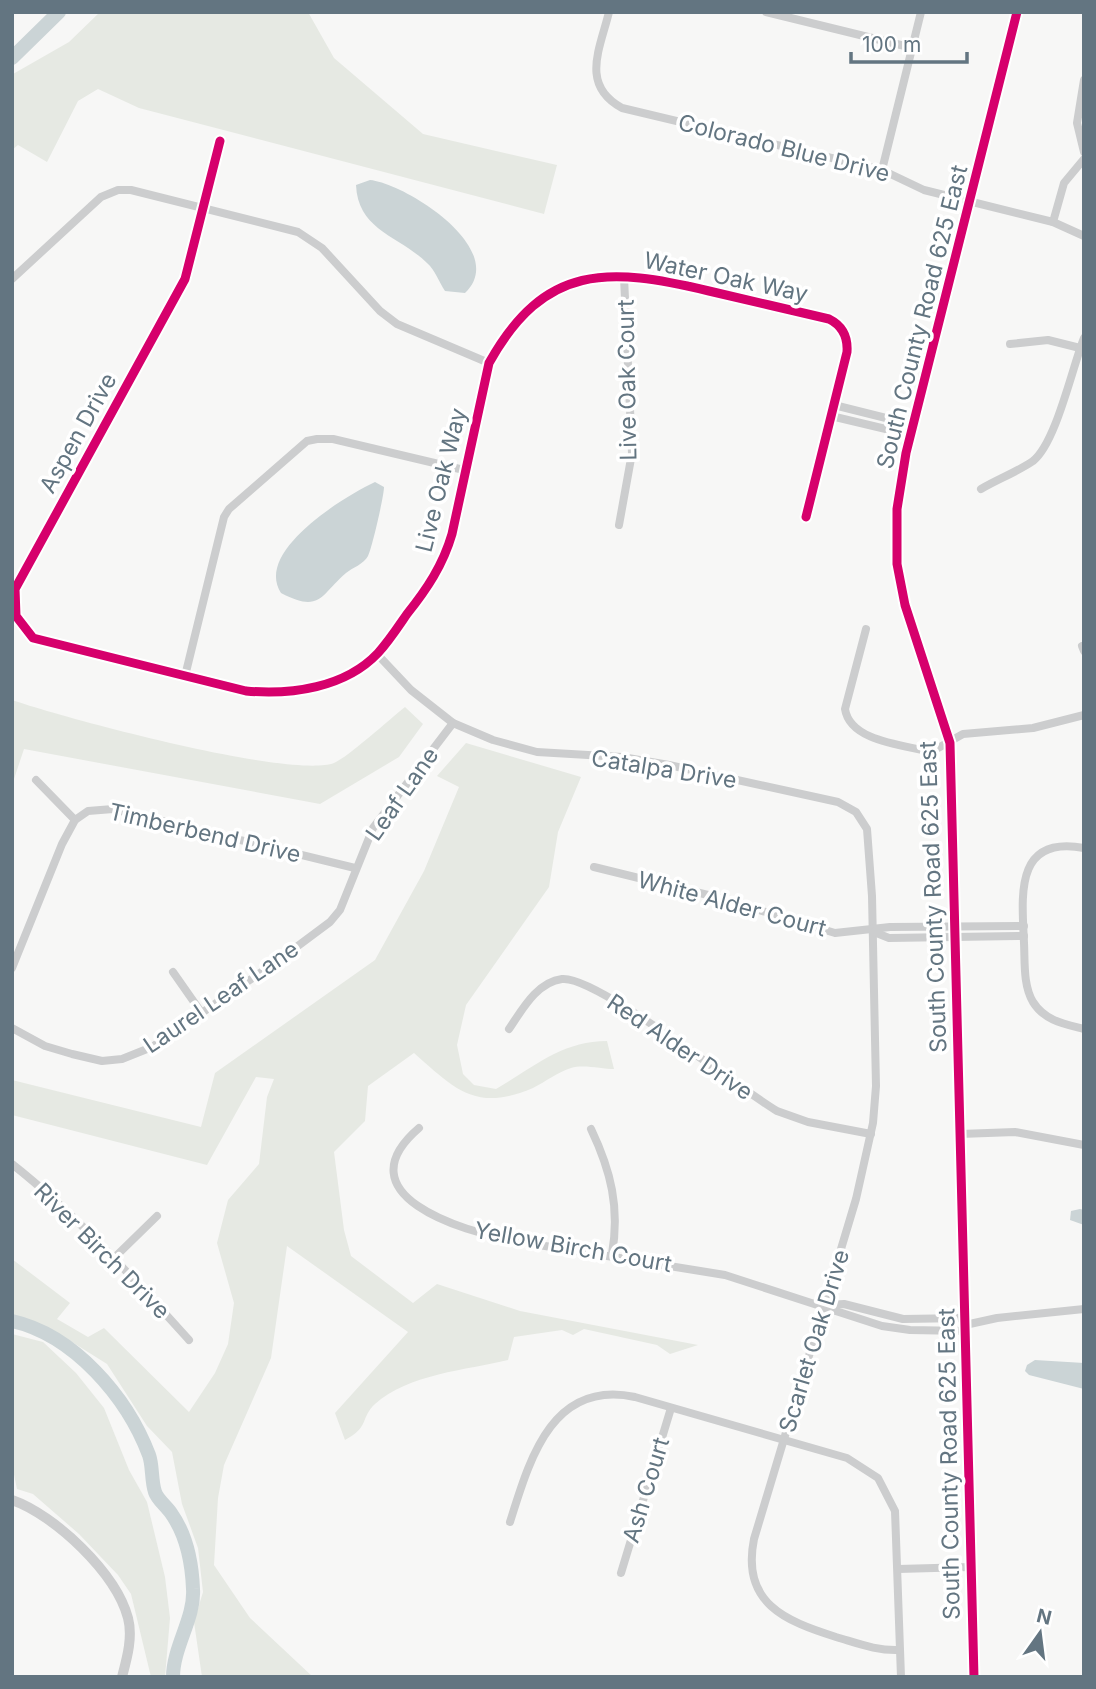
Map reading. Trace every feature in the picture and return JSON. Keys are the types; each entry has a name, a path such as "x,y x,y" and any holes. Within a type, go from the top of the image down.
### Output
{"street":[{"name":"Colorado Blue Drive","path":"609,12 597,64 600,91 622,108 882,170 924,190 1053,222 1084,236"},
{"path":"766,12 796,16 912,48"},
{"path":"882,170 921,12"},
{"name":"South County Road 625 East","path":"974,1677 950,743 905,605 897,564 898,490 1017,12"},
{"path":"1084,80 1077,123 1084,152"},
{"name":"Aspen Drive","path":"220,141 185,279 18,581 13,603 19,623 40,641 246,691 292,691 343,676 377,654"},
{"path":"1053,222 1064,183 1084,159"},
{"path":"12,279 101,197 112,192 131,190 291,229 322,248 380,311 397,324 489,363"},
{"name":"Water Oak Way","path":"485,379 489,363 513,325 542,299 586,279 649,276 829,319 844,332 847,347 834,405"},
{"name":"Live Oak Court","path":"619,525 632,455 624,277"},
{"path":"981,489 1033,461 1045,447 1054,430 1084,338"},
{"path":"1010,344 1048,340 1080,348"},
{"name":"Live Oak Way","path":"377,654 430,584 443,560 452,534 485,379"},
{"path":"806,517 834,405 913,430"},
{"path":"831,416 913,430"},
{"path":"185,676 224,517 229,509 307,441 333,439 464,470"},
{"path":"866,629 845,704 848,720 860,732 871,737 931,752 963,734 1033,728 1084,715"},
{"name":"Catalpa Drive","path":"377,654 411,690 453,723 493,740 537,752 622,757 669,765 845,805 860,817 869,838 871,931"},
{"name":"Leaf Lane","path":"355,868 373,828 453,723"},
{"path":"36,779 75,820"},
{"name":"Timberbend Drive","path":"12,968 62,844 75,820 88,811 113,809 355,868"},
{"path":"1084,848 1061,845 1035,857 1023,883 1027,987 1034,1003 1055,1021 1084,1029"},
{"name":"White Alder Court","path":"594,867 716,897 835,933 871,931 889,938 954,933"},
{"name":"Laurel Leaf Lane","path":"12,1028 45,1046 102,1061 122,1059 152,1047 330,922 341,910 355,868"},
{"path":"954,933 1024,926"},
{"name":"Scarlet Oak Drive","path":"871,931 876,1086 871,1134 825,1305 752,1551 752,1569 760,1592 775,1611 796,1624 869,1647 899,1650"},
{"path":"954,933 1024,936"},
{"path":"173,972 201,1012"},
{"name":"Red Alder Drive","path":"509,1029 542,987 561,979 576,981 611,999 777,1111 808,1122 871,1134"},
{"name":"Yellow Birch Court","path":"419,1128 402,1144 394,1162 398,1187 411,1203 484,1235 612,1254 725,1275 881,1325 910,1330 965,1325"},
{"path":"591,1129 609,1168 615,1202 617,1224 612,1254"},
{"path":"960,1134 1015,1132 1084,1145"},
{"name":"River Birch Drive","path":"12,1164 51,1195 115,1257 189,1340"},
{"path":"115,1257 157,1216"},
{"name":"Yellow Birch Court","path":"825,1305 844,1304 903,1319 965,1325"},
{"path":"965,1325 997,1318 1084,1309"},
{"path":"510,1522 534,1450 548,1429 567,1412 590,1400 616,1395 847,1458 878,1478 895,1511 901,1677"},
{"name":"Ash Court","path":"621,1573 671,1408"},
{"path":"12,1500 44,1515 112,1583 127,1616 130,1630 122,1677"},
{"path":"898,1569 971,1567"}],"shaded area":[{"path":"100,12 308,12 334,58 423,134 557,165 544,214 139,108 98,89 78,101 47,162 18,145 12,150 13,74 69,42"},
{"path":"370,180 387,184 428,206 464,239 474,258 475,276 465,293 445,291 427,263 372,223 364,213 356,185"},
{"path":"375,482 384,487 375,533 366,559 346,573 319,599 305,602 281,593 276,577 280,560 290,544 324,513"},
{"path":"12,700 78,720 176,744 226,755 310,766 334,763 359,746 405,707 423,724 399,757 320,804 24,749 12,785"},
{"path":"466,743 581,777 558,832 549,887 466,1005 457,1045 463,1074 474,1085 496,1089 562,1050 591,1042 607,1041 614,1069 571,1068 513,1095 480,1097 454,1086 414,1053 368,1086 365,1121 334,1152 344,1230 351,1256 413,1303 437,1284 520,1311 698,1345 670,1354 657,1345 584,1329 573,1335 562,1330 514,1337 508,1360 438,1374 404,1386 375,1404 362,1427 345,1440 335,1413 408,1332 287,1246 271,1358 224,1465 218,1498 214,1565 250,1618 313,1677 202,1677 194,1622 203,1592 198,1548 182,1504 172,1452 147,1426 107,1364 64,1337 30,1320 12,1317 12,1259 70,1303 57,1319 88,1337 104,1328 189,1412 215,1373 228,1344 234,1303 217,1243 228,1200 259,1164 267,1097 274,1079 256,1077 207,1165 12,1115 12,1080 201,1127 215,1073 375,960 424,871 459,787 437,776"},
{"path":"1084,1210 1084,1225 1070,1220 1071,1211"},
{"path":"12,1334 43,1342 76,1373 104,1408 129,1470 147,1502 165,1577 170,1618 165,1677 151,1677 131,1594 118,1575 79,1534 33,1494 17,1489 12,1465"},
{"path":"1035,1360 1084,1363 1084,1389 1029,1375 1025,1371 1027,1365"}],"waterway":[{"path":"12,58 59,12"},
{"path":"12,1321 35,1328 77,1354 112,1391 139,1433 150,1459 155,1492 181,1530 191,1569 193,1600 176,1655 173,1677"}],"cycle path":[{"path":"974,1677 950,743 905,605 897,564 897,509 906,453 1017,12"},
{"path":"220,141 185,279 15,589 16,616 33,638 246,691 281,692 316,687 365,665 378,653 428,586 444,556 452,534 489,363 510,330 533,306 557,290 582,280 610,277 673,283 829,319 838,325 847,342 847,352 806,517"}]}
